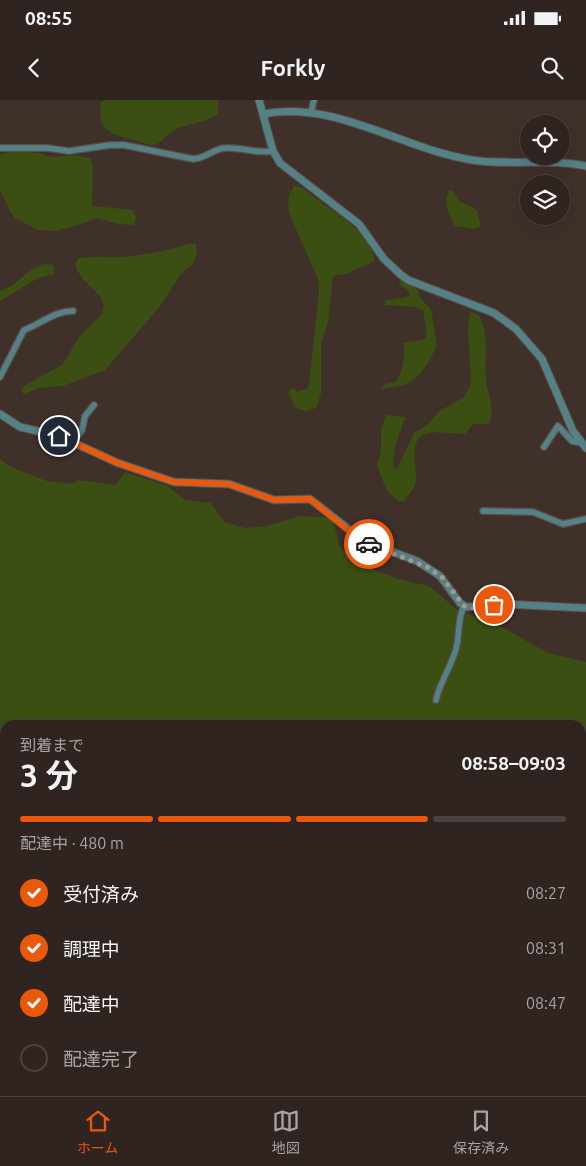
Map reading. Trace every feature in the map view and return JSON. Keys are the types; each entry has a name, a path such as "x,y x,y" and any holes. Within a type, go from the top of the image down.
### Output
{"street":[{"path":"259,100 273,152 286,169 359,224 384,259 400,274 408,280 494,313 516,329 542,358 573,430 584,445"},
{"path":"312,108 314,100"},
{"path":"263,114 280,110 312,108 345,115 470,160 504,163 561,162 586,166"},
{"path":"0,148 47,148 68,151 124,145 193,159 198,159 224,148 254,152 273,152"},
{"path":"0,377 24,330 32,328 48,316 73,311"},
{"path":"73,443 82,430 85,416 94,405"},
{"path":"0,414 20,427 59,436 118,463 174,482 229,484 274,500 310,499 364,541 417,561 440,576 464,606 472,608 505,604 586,608"},
{"path":"544,447 558,426 572,441 584,445"},
{"path":"483,511 533,512 563,524 586,518"},
{"path":"436,700 440,684 456,648 458,623 464,606"}],"green space":[{"path":"106,100 218,100 218,114 206,120 176,129 158,144 152,145 114,134 105,128 100,118 100,111 101,102"},
{"path":"16,151 40,153 51,157 75,155 90,158 93,167 92,206 133,210 136,218 134,225 119,224 96,218 79,225 54,231 38,230 15,218 0,190 0,154"},
{"path":"294,185 304,189 356,229 371,249 375,261 346,274 333,276 328,321 321,345 321,393 316,408 306,411 296,408 288,392 293,387 297,392 308,388 319,292 318,279 289,213 288,199"},
{"path":"449,190 453,191 459,201 477,210 481,226 474,229 455,226 447,209 446,200"},
{"path":"188,244 196,244 197,252 193,265 182,272 161,305 105,370 63,386 37,388 24,395 21,389 26,385 63,364 79,337 102,314 104,305 100,296 82,278 76,268 75,263 79,258 139,255 164,251"},
{"path":"45,264 53,265 54,274 38,278 0,301 0,291 12,285 33,269"},
{"path":"399,279 417,289 420,298 431,309 437,345 422,372 416,378 402,386 380,389 385,384 396,382 398,378 404,358 403,343 426,339 427,336 423,310 415,307 385,305 385,301 410,296 408,290 400,285"},
{"path":"470,312 479,315 484,330 486,378 492,412 489,424 473,424 465,434 433,432 422,436 415,446 415,484 404,502 397,500 386,489 377,465 381,452 381,429 386,415 406,417 394,455 394,468 397,469 414,433 426,426 440,411 464,397 471,384 468,325"},
{"path":"0,459 11,467 47,481 72,484 78,480 116,485 125,472 168,486 185,500 211,503 224,522 245,528 267,526 300,516 332,518 340,547 356,563 398,579 429,586 459,611 500,626 548,653 586,662 586,720 0,720"}],"way so far":[{"path":"369,544 417,561 427,567 442,577 460,603 466,608 494,605"}],"route":[{"path":"59,436 118,463 174,482 229,484 274,500 303,498 314,500 348,530 369,544"}]}
